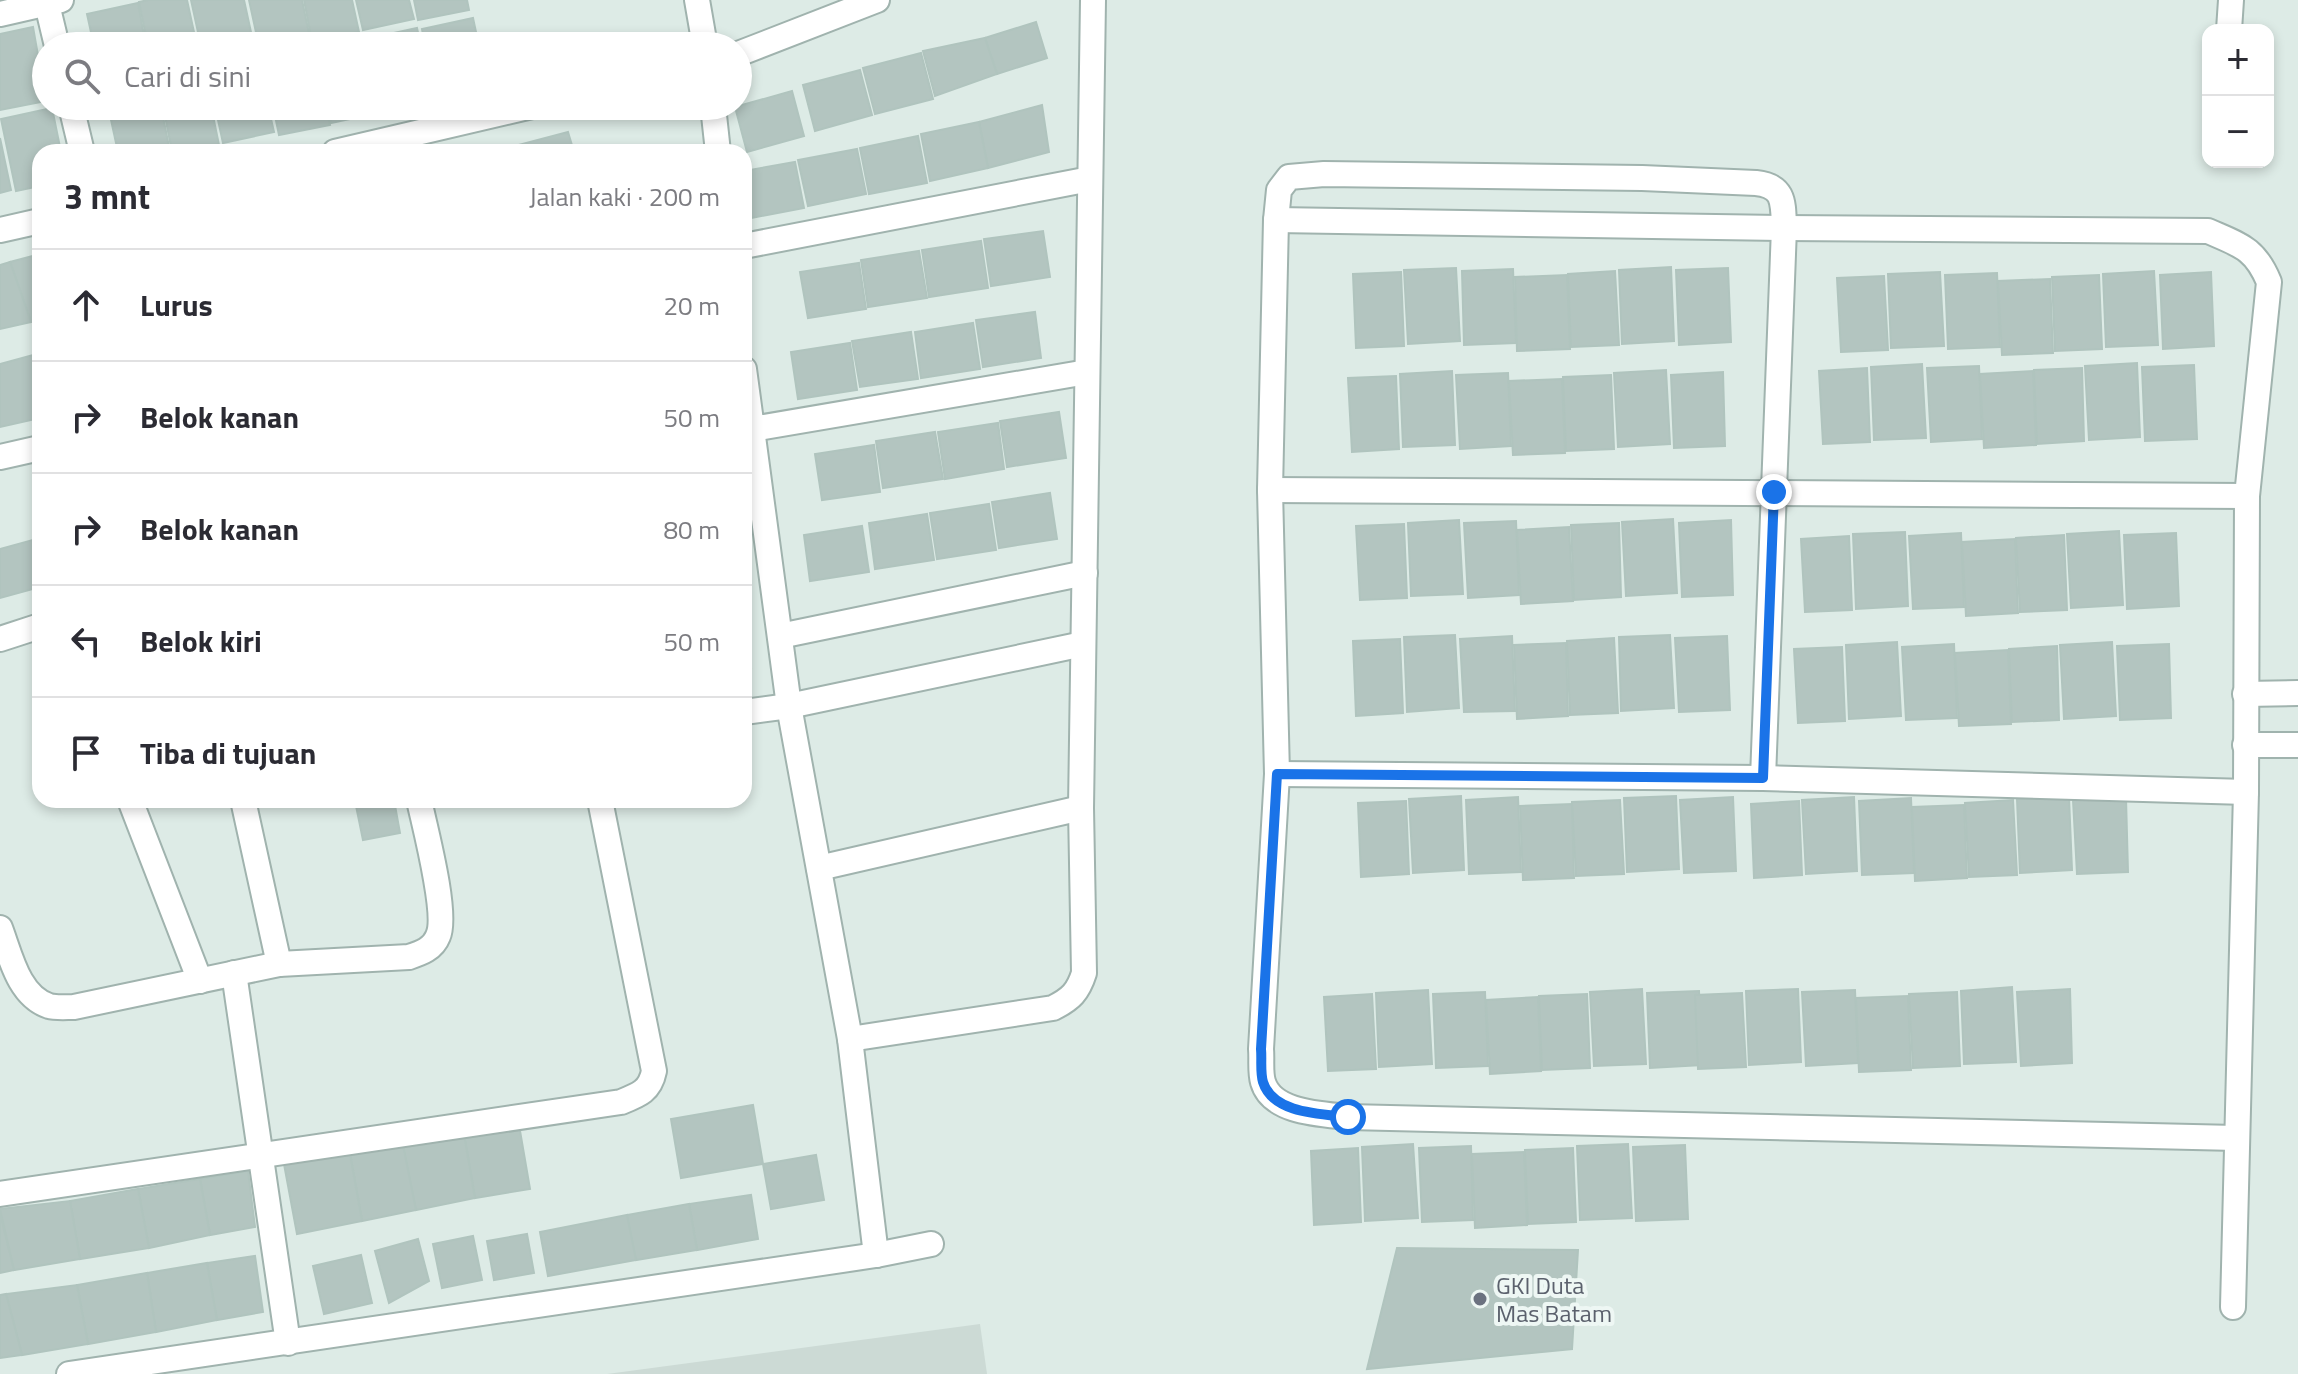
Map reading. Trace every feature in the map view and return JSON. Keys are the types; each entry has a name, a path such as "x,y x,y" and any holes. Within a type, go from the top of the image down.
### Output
{"street":[{"path":"697,0 703,32"},
{"path":"752,49 877,0"},
{"path":"850,1039 1053,1008 1069,1000 1079,989 1084,973 1081,808 1093,0"},
{"path":"2229,24 2231,0"},
{"path":"0,14 51,1 55,32"},
{"path":"74,120 80,144"},
{"path":"369,144 472,120"},
{"path":"715,120 717,144"},
{"path":"1763,778 1784,228 1783,201 1779,193 1766,184 1642,178 1289,177 1279,190 1276,220 1270,490 1277,774 1262,1070 1263,1084 1280,1102 1310,1113 1348,1117 2236,1138"},
{"path":"752,244 1090,179"},
{"path":"1276,220 2208,231 2244,246 2259,260 2269,282 2247,496 2246,792 2233,1307"},
{"path":"0,230 32,223"},
{"path":"876,1255 850,1039 789,706 752,429 1087,372"},
{"path":"0,457 32,450"},
{"path":"1270,490 2247,496"},
{"path":"780,636 1085,573"},
{"path":"0,639 32,629"},
{"path":"752,711 789,706 1083,644"},
{"path":"2245,694 2298,693"},
{"path":"2245,745 2298,745"},
{"path":"1277,774 1763,778 2246,792"},
{"path":"133,808 200,981"},
{"path":"245,808 279,964"},
{"path":"0,928 21,981 34,998 51,1006 74,1007 279,964 409,957 426,951 438,937 442,917 421,808"},
{"path":"0,1194 621,1102 647,1089 654,1071 602,808"},
{"path":"819,868 1081,808"},
{"path":"234,973 288,1343"},
{"path":"69,1374 876,1255 931,1244"}],"shaded area":[{"path":"980,1324 987,1374 607,1374"}],"building":[{"path":"187,0 194,32 145,32 139,2"},
{"path":"191,0 244,0 251,32 198,32"},
{"path":"249,0 302,0 309,32 256,32"},
{"path":"304,0 352,0 359,32 310,32"},
{"path":"356,0 409,0 414,19 363,30"},
{"path":"414,0 467,0 469,10 418,20"},
{"path":"138,3 143,32 91,32 87,14"},
{"path":"473,18 476,32 423,32 422,29"},
{"path":"1036,22 1047,58 997,74 985,38"},
{"path":"33,27 32,104 0,110 0,34"},
{"path":"985,38 997,74 935,96 923,51"},
{"path":"921,53 933,99 875,114 863,68"},
{"path":"860,70 872,115 815,131 803,85"},
{"path":"792,91 804,136 752,151 752,144 745,144 738,120 752,120 752,102"},
{"path":"1042,105 1049,152 988,168 979,122"},
{"path":"32,112 32,120 54,120 59,144 32,144 32,188 16,191 1,119"},
{"path":"111,120 164,120 168,144 116,144"},
{"path":"166,120 214,120 219,144 170,144"},
{"path":"218,120 271,120 274,132 223,143"},
{"path":"276,120 329,120 330,125 279,135"},
{"path":"979,122 988,168 930,181 921,134"},
{"path":"568,132 572,144 522,144"},
{"path":"918,136 927,183 869,194 860,148"},
{"path":"0,138 11,190 0,193"},
{"path":"857,149 866,194 808,206 798,160"},
{"path":"795,162 804,208 752,218 752,170"},
{"path":"1043,231 1050,277 991,286 984,239"},
{"path":"981,241 988,288 929,297 922,250"},
{"path":"919,251 927,298 868,307 861,260"},
{"path":"32,256 32,322 31,322 10,262"},
{"path":"10,262 31,322 0,329 0,265"},
{"path":"859,263 866,309 808,318 800,272"},
{"path":"1671,267 1674,341 1622,344 1619,270"},
{"path":"1456,268 1460,341 1408,344 1404,270"},
{"path":"1728,268 1731,342 1679,345 1676,270"},
{"path":"1513,269 1516,343 1464,345 1462,271"},
{"path":"1615,271 1619,345 1571,347 1568,274"},
{"path":"2154,271 2158,345 2106,347 2103,274"},
{"path":"1401,272 1404,346 1356,348 1353,274"},
{"path":"1940,272 1944,346 1891,348 1888,274"},
{"path":"2211,272 2214,346 2163,349 2160,275"},
{"path":"1997,273 2000,347 1948,349 1945,275"},
{"path":"1567,275 1570,349 1517,351 1515,277"},
{"path":"2099,275 2102,349 2055,351 2052,277"},
{"path":"1884,276 1888,350 1841,352 1837,278"},
{"path":"2050,279 2053,353 2002,355 1998,281"},
{"path":"1035,312 1041,358 983,367 976,320"},
{"path":"973,323 980,369 921,378 915,332"},
{"path":"911,332 918,379 860,387 852,341"},
{"path":"850,343 857,390 798,399 791,352"},
{"path":"32,355 32,420 0,427 0,364"},
{"path":"2137,363 2140,437 2089,440 2085,366"},
{"path":"1922,364 1926,438 1874,440 1871,367"},
{"path":"2194,365 2197,439 2145,441 2142,367"},
{"path":"1979,366 1982,439 1931,442 1927,368"},
{"path":"1867,368 1870,442 1823,444 1819,371"},
{"path":"2082,368 2084,441 2037,444 2034,370"},
{"path":"1666,370 1670,444 1618,447 1614,373"},
{"path":"1452,371 1455,445 1403,447 1400,374"},
{"path":"2033,371 2036,445 1984,448 1980,374"},
{"path":"1723,372 1725,446 1674,448 1671,375"},
{"path":"1508,373 1511,446 1460,449 1456,375"},
{"path":"1611,375 1614,449 1566,451 1563,377"},
{"path":"1396,376 1399,449 1352,452 1348,378"},
{"path":"1562,379 1565,453 1513,455 1509,381"},
{"path":"1059,412 1066,458 1007,467 1000,421"},
{"path":"998,423 1004,469 945,479 938,432"},
{"path":"935,432 943,479 883,488 876,441"},
{"path":"874,445 880,492 822,500 815,454"},
{"path":"1050,493 1057,539 999,548 992,502"},
{"path":"989,504 996,550 937,559 930,513"},
{"path":"927,514 934,560 875,569 869,523"},
{"path":"1673,519 1677,593 1626,596 1622,522"},
{"path":"1459,520 1463,594 1411,596 1408,523"},
{"path":"1731,520 1733,595 1682,597 1679,523"},
{"path":"1516,521 1519,595 1468,598 1464,523"},
{"path":"1619,523 1621,597 1574,600 1571,525"},
{"path":"1404,524 1407,598 1360,600 1356,526"},
{"path":"862,526 869,572 810,581 804,535"},
{"path":"1569,527 1573,601 1521,604 1517,530"},
{"path":"2119,531 2123,605 2071,608 2067,534"},
{"path":"1905,532 1908,606 1856,609 1853,534"},
{"path":"1961,533 1964,607 1913,609 1909,536"},
{"path":"2176,533 2179,606 2127,609 2124,535"},
{"path":"2064,535 2067,610 2020,612 2016,538"},
{"path":"1849,536 1852,610 1805,612 1801,539"},
{"path":"2015,539 2018,613 1966,616 1962,542"},
{"path":"32,540 32,589 0,598 0,549"},
{"path":"1455,635 1459,708 1407,712 1404,637"},
{"path":"1670,635 1674,708 1621,711 1619,637"},
{"path":"1512,636 1515,711 1464,712 1460,639"},
{"path":"1727,636 1730,710 1679,712 1675,638"},
{"path":"1614,638 1618,713 1570,715 1567,641"},
{"path":"1400,639 1403,713 1356,716 1353,641"},
{"path":"1897,642 1901,716 1849,719 1846,645"},
{"path":"2112,642 2116,716 2064,719 2060,645"},
{"path":"1566,643 1568,716 1517,719 1514,645"},
{"path":"1954,644 1957,718 1906,720 1902,647"},
{"path":"2169,644 2171,718 2120,720 2117,646"},
{"path":"2057,646 2059,720 2012,722 2009,649"},
{"path":"1842,647 1845,721 1798,723 1794,649"},
{"path":"2008,650 2011,724 1959,726 1955,653"},
{"path":"1461,796 1464,870 1413,873 1409,799"},
{"path":"1676,796 1679,869 1627,872 1624,798"},
{"path":"1518,797 1521,872 1469,874 1466,800"},
{"path":"1733,797 1736,871 1684,873 1680,800"},
{"path":"1854,797 1857,871 1806,874 1802,800"},
{"path":"2069,797 2072,870 2020,873 2017,799"},
{"path":"1911,798 1914,873 1862,875 1859,801"},
{"path":"2126,798 2128,872 2077,874 2073,800"},
{"path":"1620,800 1624,874 1576,876 1572,802"},
{"path":"2013,800 2017,875 1969,877 1965,803"},
{"path":"1406,801 1409,874 1361,877 1358,803"},
{"path":"1799,801 1802,875 1754,878 1751,804"},
{"path":"1572,804 1574,878 1523,880 1520,806"},
{"path":"1964,805 1967,878 1915,881 1912,807"},
{"path":"356,808 395,808 400,833 363,840"},
{"path":"2012,987 2016,1062 1964,1064 1961,991"},
{"path":"1642,989 1646,1064 1594,1066 1590,992"},
{"path":"1798,989 1801,1062 1749,1065 1746,991"},
{"path":"2070,989 2072,1063 2021,1066 2017,992"},
{"path":"1428,990 1432,1064 1379,1067 1376,993"},
{"path":"1855,990 1858,1063 1806,1066 1802,992"},
{"path":"1699,991 1702,1065 1650,1068 1647,993"},
{"path":"1485,992 1488,1066 1436,1068 1433,994"},
{"path":"1957,992 1960,1066 1913,1068 1909,994"},
{"path":"1742,993 1746,1067 1698,1069 1695,995"},
{"path":"1372,994 1376,1069 1328,1071 1324,997"},
{"path":"1587,994 1590,1068 1542,1070 1539,996"},
{"path":"1908,996 1911,1070 1859,1072 1856,998"},
{"path":"1538,997 1541,1071 1490,1074 1486,1000"},
{"path":"753,1105 763,1164 681,1178 671,1119"},
{"path":"519,1125 530,1189 475,1198 464,1134"},
{"path":"464,1134 475,1198 416,1210 403,1145"},
{"path":"1413,1144 1418,1218 1365,1221 1362,1147"},
{"path":"1628,1144 1632,1218 1580,1220 1577,1146"},
{"path":"403,1145 416,1210 362,1221 350,1154"},
{"path":"1685,1145 1688,1219 1636,1221 1633,1147"},
{"path":"1471,1146 1473,1220 1422,1222 1419,1148"},
{"path":"1358,1148 1361,1222 1314,1225 1311,1151"},
{"path":"1573,1148 1576,1222 1528,1224 1525,1150"},
{"path":"1524,1152 1527,1225 1475,1228 1472,1154"},
{"path":"350,1154 362,1221 297,1234 284,1164"},
{"path":"816,1155 824,1200 771,1209 763,1164"},
{"path":"248,1171 255,1227 210,1235 200,1179"},
{"path":"200,1179 210,1235 149,1248 138,1189"},
{"path":"138,1189 149,1248 80,1259 70,1201"},
{"path":"751,1195 758,1239 697,1250 689,1204"},
{"path":"70,1201 80,1259 14,1270 0,1209"},
{"path":"689,1204 697,1250 636,1260 627,1215"},
{"path":"0,1214 14,1270 0,1273"},
{"path":"627,1215 636,1260 548,1276 540,1232"},
{"path":"527,1234 534,1273 494,1280 487,1241"},
{"path":"473,1236 482,1280 442,1288 433,1244"},
{"path":"418,1239 429,1281 389,1303 375,1251"},
{"name":"GKI Duta Mas Batam","path":"1397,1248 1578,1250 1572,1349 1367,1369"},
{"path":"361,1255 372,1303 324,1314 313,1266"},
{"path":"255,1256 263,1312 217,1320 207,1263"},
{"path":"207,1263 217,1320 156,1332 147,1273"},
{"path":"147,1273 156,1332 88,1344 77,1285"},
{"path":"77,1285 88,1344 22,1355 6,1294"},
{"path":"6,1294 22,1355 0,1358 0,1295"}],"place":[{"name":"GKI Duta Mas Batam","path":"1480,1299"}],"route":[{"path":"1348,1117 1293,1108 1280,1102 1263,1084 1261,1049 1277,774 1763,778 1774,492"}]}
